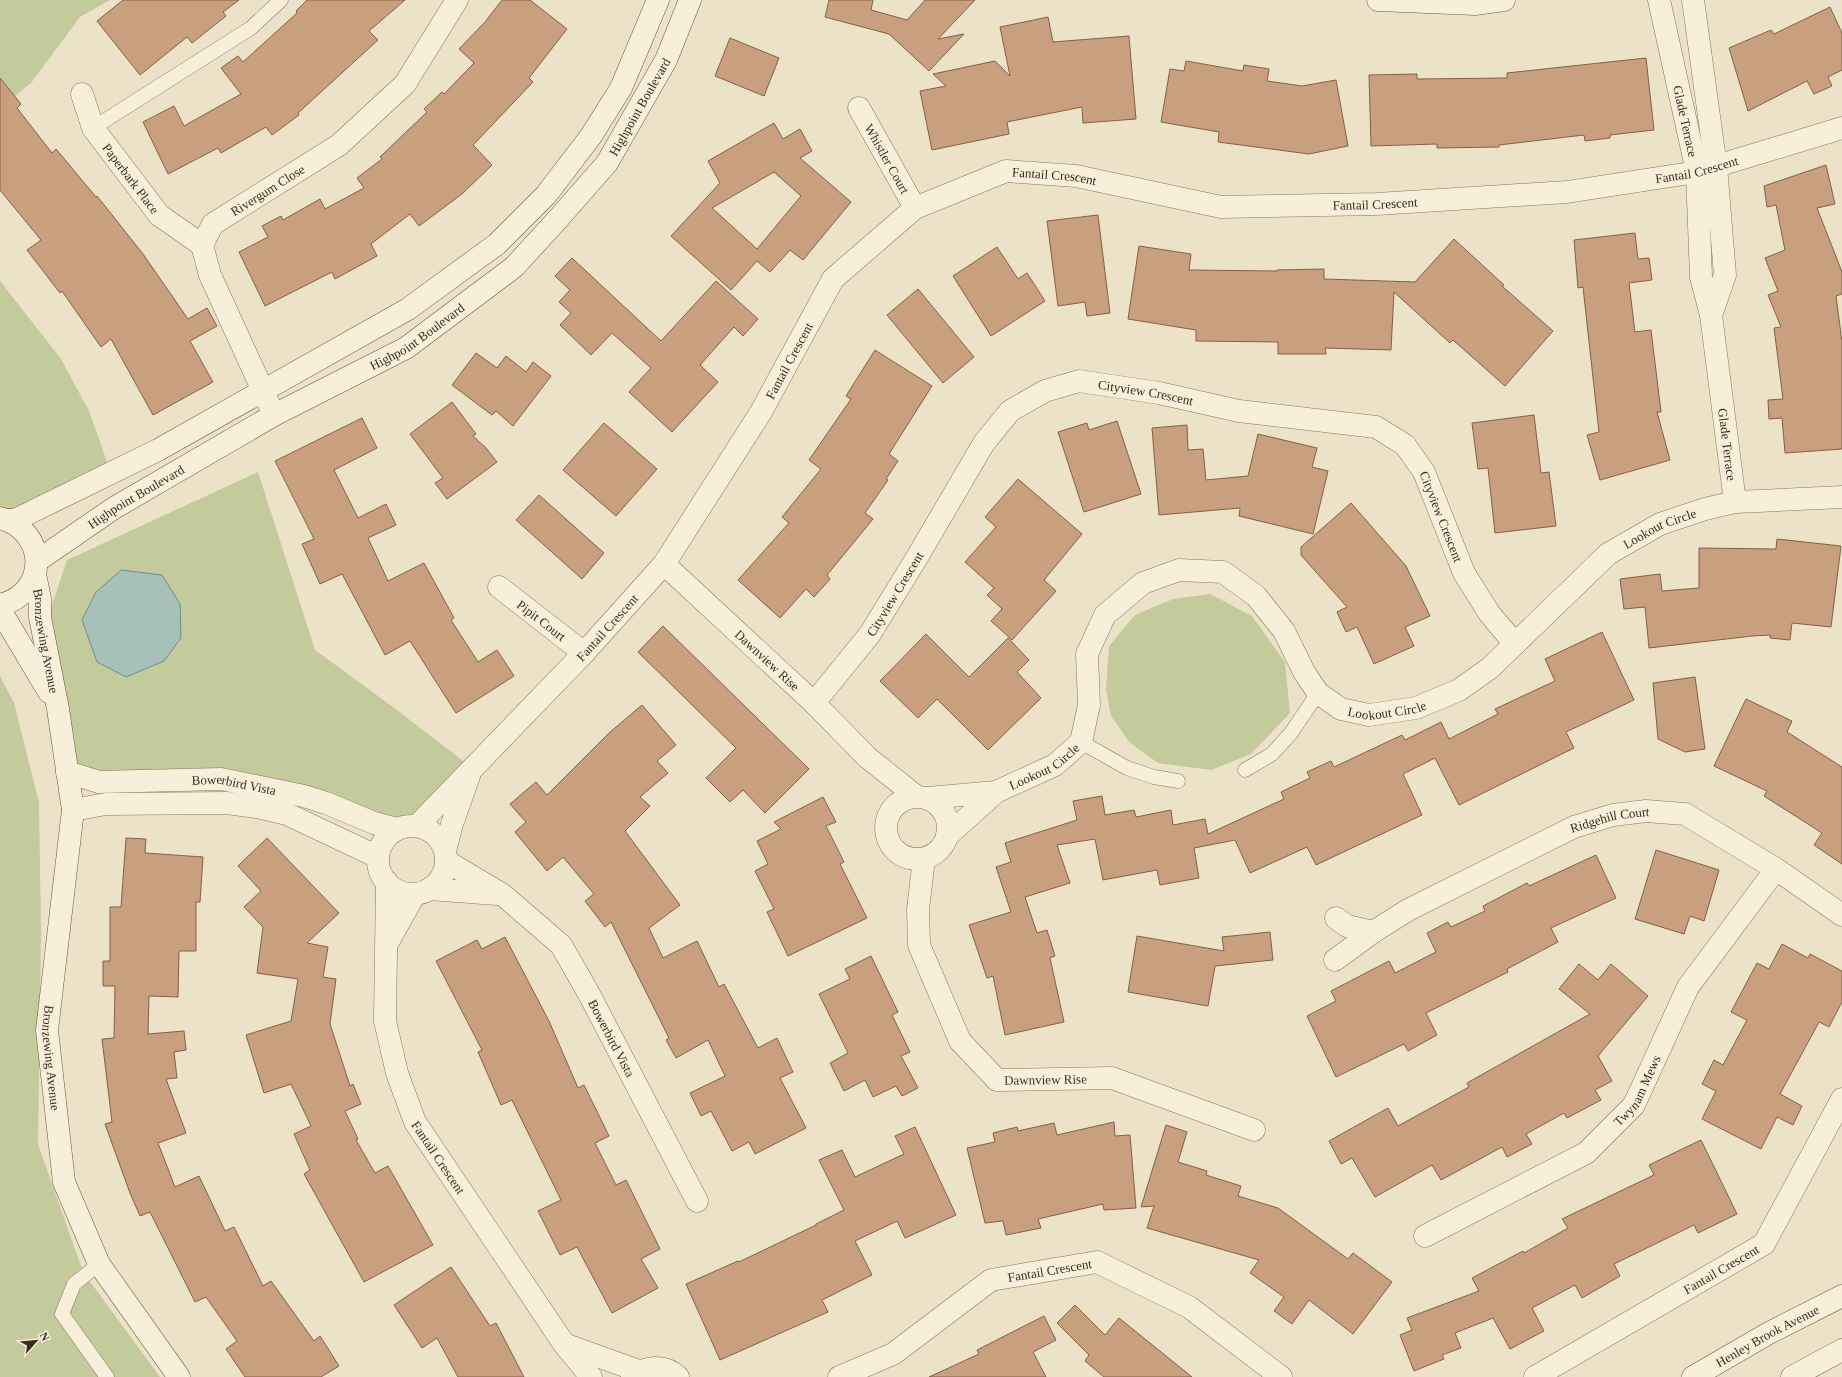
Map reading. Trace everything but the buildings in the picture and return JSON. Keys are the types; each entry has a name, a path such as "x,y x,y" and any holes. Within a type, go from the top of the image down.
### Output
{"street":[{"name":"Rivergum Close","path":"202,246 213,224 339,146 406,84 457,0"},
{"name":"Highpoint Boulevard","path":"4,519 15,520 158,450 264,391 408,309 497,244 546,195 591,136 621,88 658,0"},
{"name":"Highpoint Boulevard","path":"36,567 114,508 274,415 406,348 514,267 607,163 666,60 690,0"},
{"path":"1378,0 1475,4 1504,0"},
{"name":"Glade Terrace","path":"1660,0 1706,170"},
{"name":"Glade Terrace","path":"1693,0 1706,170 1701,277 1711,315 1735,502"},
{"name":"Paperbark Place","path":"82,94 93,128 160,215 202,246"},
{"name":"Whistler Court","path":"859,108 915,208"},
{"name":"Fantail Crescent","path":"407,827 437,803 470,773 584,653 664,564 761,412 833,279 915,208 1006,171 1076,176 1221,207 1376,204 1567,192 1706,170 1842,128"},
{"path":"202,246 210,275 274,415"},
{"name":"Cityview Crescent","path":"814,703 870,634 984,443 1010,411 1045,391 1079,381 1159,393 1239,412 1376,427 1405,445 1424,472 1464,573 1489,612 1515,644"},
{"name":"Lookout Circle","path":"947,836 996,792 1055,765 1081,742 1089,705 1087,654 1105,614 1143,583 1179,570 1223,572 1256,596 1284,631 1304,672 1318,693 1341,709 1369,715 1416,708 1459,690 1490,668 1608,554 1660,524 1705,509 1735,502 1842,497"},
{"name":"Bronzewing Avenue","path":"4,519 20,526 29,536 34,548 40,599 40,617 58,709 73,810 47,1030 64,1182 99,1264 179,1377"},
{"name":"Dawnview Rise","path":"664,564 814,703 868,758 922,797"},
{"path":"0,605 10,602 21,595 30,586 36,567"},
{"name":"Pipit Court","path":"499,587 584,653"},
{"name":"Bronzewing Avenue","path":"0,610 58,709"},
{"name":"Dawnview Rise","path":"868,758 892,807"},
{"name":"Bowerbird Vista","path":"67,772 99,782 221,779 304,796 326,803 374,823 407,827"},
{"name":"Fantail Crescent","path":"445,856 452,824 470,773"},
{"name":"Lookout Circle","path":"922,797 996,792"},
{"path":"922,797 938,804 945,813 948,824 947,836 942,846 935,854 924,859 913,859 902,856 893,849 887,839 886,822 886,817 892,807 903,799 922,797"},
{"name":"Bowerbird Vista","path":"73,810 106,804 227,804 257,808 287,814 378,856"},
{"name":"Ridgehill Court","path":"1335,960 1373,932 1408,910 1574,827 1613,815 1646,811 1685,814 1776,869 1842,915"},
{"path":"422,892 438,882 444,872 445,856 441,842 434,834 426,829 407,827 387,836 381,845 378,856 378,866 386,882 395,889 405,893 422,892 502,895"},
{"name":"Bowerbird Vista","path":"445,856 502,895 561,945 589,994 697,1201"},
{"name":"Dawnview Rise","path":"902,856 918,910"},
{"name":"Dawnview Rise","path":"924,859 918,910 919,945 960,1041 997,1080 1112,1078 1254,1130"},
{"name":"Twynam Mews","path":"1424,1236 1586,1153 1634,1105 1688,987 1776,869"},
{"name":"Fantail Crescent","path":"386,882 385,1021 397,1073 415,1122 564,1344 591,1377"},
{"name":"Fantail Crescent","path":"386,945 422,892"},
{"path":"1336,918 1347,926 1373,932"},
{"name":"Fantail Crescent","path":"1535,1377 1764,1244 1842,1099"},
{"name":"Fantail Crescent","path":"839,1377 893,1354 991,1280 1098,1262 1189,1307 1281,1377"},
{"name":"Henley Brook Avenue","path":"1693,1377 1769,1333 1842,1296"},
{"path":"564,1344 635,1374 650,1368 663,1368 678,1377"},
{"path":"1792,1377 1842,1350"}],"lane":[{"path":"93,128 251,28 281,0"},
{"path":"1245,770 1272,754 1291,733 1318,693"},
{"path":"1081,742 1127,768 1154,777 1178,780"},
{"path":"99,1264 74,1284 62,1314 107,1377"}],"green space":[{"path":"0,0 110,0 80,17 31,83 0,109"},
{"path":"0,281 61,359 89,411 112,476 28,518 0,509"},
{"path":"258,472 315,650 467,764 429,805 403,819 377,820 310,794 81,774 66,756 50,611 67,560"},
{"path":"1210,594 1252,616 1285,662 1290,713 1251,754 1211,770 1158,763 1130,743 1111,716 1106,690 1109,646 1135,615 1173,599"},
{"path":"0,676 14,703 39,802 41,933 38,1144 83,1272 160,1377 0,1377"}],"water":[{"path":"121,570 162,575 180,604 181,638 164,661 126,677 97,662 82,620 96,592"}]}
